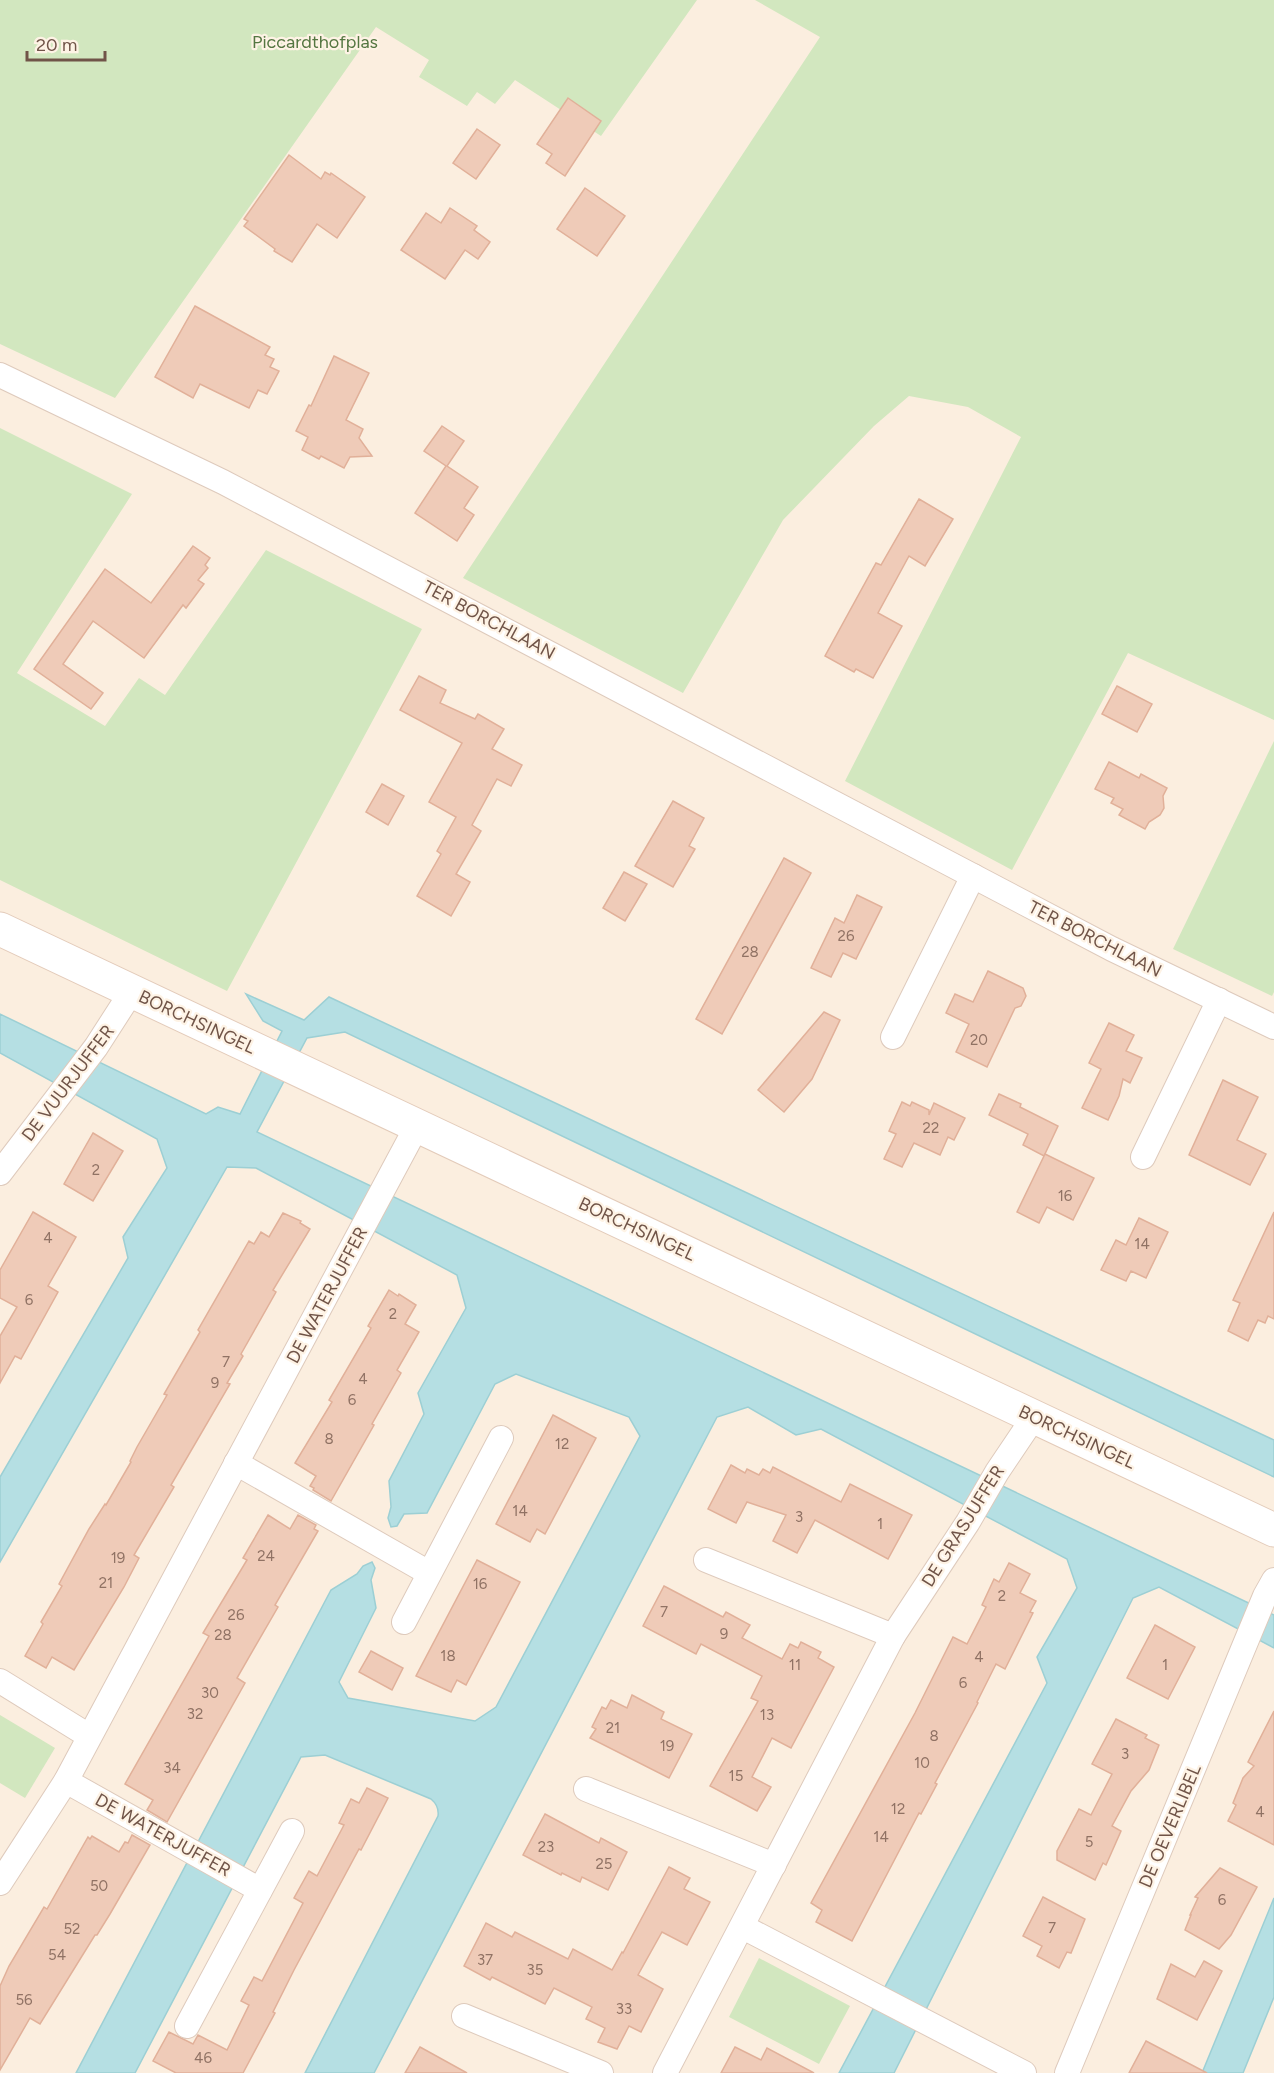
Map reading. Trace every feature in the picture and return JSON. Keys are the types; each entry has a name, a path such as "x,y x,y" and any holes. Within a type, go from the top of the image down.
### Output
{"main road":[{"name":"BORCHSINGEL","path":"0,929 1274,1530"}],"street":[{"name":"TER BORCHLAAN","path":"0,375 223,482 1112,949 1274,1027"},
{"path":"893,1037 973,876"},
{"name":"DE VUURJUFFER","path":"0,1173 96,1047 132,991"},
{"path":"1143,1157 1219,1000"},
{"name":"DE WATERJUFFER","path":"0,1883 66,1781 417,1125"},
{"name":"DE GRASJUFFER","path":"665,2073 893,1636 1034,1417"},
{"path":"404,1622 501,1438"},
{"path":"236,1463 429,1573"},
{"path":"706,1560 893,1636"},
{"name":"DE OEVERLIBEL","path":"1067,2073 1270,1588"},
{"path":"0,1681 89,1736"},
{"name":"DE WATERJUFFER","path":"66,1781 251,1885"},
{"path":"586,1789 774,1865"},
{"path":"187,2026 251,1885 292,1832"},
{"path":"743,1927 865,1988 1024,2073"},
{"path":"464,2016 601,2073"}],"green space":[{"name":"Piccardthofplas","path":"0,0 697,0 601,136 515,80 495,104 477,92 467,106 419,77 429,60 376,27 115,398 0,344"},
{"path":"755,0 1274,0 1274,720 1128,653 1012,870 845,781 1021,437 968,407 909,396 874,426 783,520 683,693 463,578 820,37"},
{"path":"0,428 132,494 17,673 105,726 139,678 165,695 266,550 422,629 227,991 0,880"},
{"path":"1274,741 1274,992 1272,996 1173,949"},
{"path":"0,1715 55,1748 25,1798 0,1783"},
{"path":"759,1958 850,2006 819,2064 729,2017"}],"water":[{"path":"246,994 304,1020 329,997 1274,1440 1274,1477 345,1032 307,1038 257,1132 1274,1615 1274,1648 1159,1587 1133,1598 894,2073 839,2073 1047,1683 1037,1657 1077,1588 1067,1559 821,1429 796,1435 748,1407 717,1417 374,2073 305,2073 438,1816 438,1811 431,1799 325,1755 301,1757 135,2073 76,2073 331,1590 372,1562 375,1568 371,1580 376,1608 339,1682 348,1698 475,1721 496,1707 640,1436 629,1417 516,1374 495,1384 427,1513 404,1514 397,1526 391,1527 388,1518 391,1507 389,1481 424,1414 418,1393 466,1308 457,1275 256,1168 227,1167 0,1562 0,1477 128,1258 123,1237 167,1168 157,1139 0,1053 0,1014 206,1114 218,1107 240,1114 282,1031 263,1021"},
{"path":"1274,1898 1274,1997 1243,2073 1202,2073"}],"building":[{"path":"568,98 601,121 565,176 546,163 552,154 537,144"},
{"path":"477,129 500,145 476,179 453,163"},
{"path":"289,155 321,179 325,172 330,175 331,173 365,197 337,238 317,224 292,262 274,251 275,249 244,226 248,221 244,219"},
{"path":"585,188 625,216 597,256 557,229"},
{"path":"450,208 477,226 474,230 490,242 478,259 465,250 445,279 401,250 426,213 441,223"},
{"path":"195,306 270,347 265,355 274,359 270,367 279,371 267,394 258,390 249,408 200,384 193,398 155,377"},
{"path":"334,356 369,373 346,420 363,429 359,438 372,456 350,457 344,468 321,456 319,459 302,450 308,437 296,431 309,405 311,406"},
{"path":"442,426 464,441 447,466 478,487 464,508 474,515 457,541 415,513 446,466 424,451"},
{"path":"919,499 953,519 925,566 909,556 878,613 902,626 873,678 856,669 854,672 825,656 876,563 881,565"},
{"path":"193,546 210,558 205,565 208,568 198,580 204,584 186,608 183,605 144,658 93,621 63,664 103,693 91,709 34,669 105,569 151,603"},
{"path":"419,676 446,690 440,703 475,719 478,714 504,729 492,749 522,765 511,786 497,779 472,825 481,831 456,874 470,882 451,916 417,896 441,854 437,851 456,817 429,802 462,743 400,710"},
{"path":"1117,686 1152,704 1137,732 1102,714"},
{"path":"1109,762 1139,778 1141,774 1167,788 1163,796 1164,808 1145,829 1119,815 1123,809 1111,803 1114,798 1095,789"},
{"path":"382,784 404,796 388,825 366,812"},
{"path":"673,801 704,818 689,846 695,849 673,887 635,866"},
{"path":"784,858 811,873 722,1034 696,1019"},
{"path":"624,872 647,884 625,921 603,908"},
{"path":"857,895 882,907 856,959 843,953 831,977 811,968 835,918 844,923"},
{"path":"988,971 1023,988 1026,996 1021,1006 1015,1008 987,1067 956,1052 969,1024 946,1013 955,994 973,1002"},
{"path":"824,1012 840,1020 812,1079 784,1112 758,1090"},
{"path":"1109,1023 1134,1035 1126,1051 1142,1058 1130,1083 1123,1079 1119,1096 1108,1120 1082,1108 1101,1069 1089,1063"},
{"path":"1223,1080 1258,1097 1237,1140 1266,1154 1250,1185 1189,1155"},
{"path":"999,1094 1058,1126 1044,1156 1023,1145 1028,1134 989,1115"},
{"path":"902,1102 910,1106 912,1102 929,1110 929,1115 934,1103 965,1118 954,1140 948,1137 940,1155 914,1143 902,1167 884,1159 896,1134 889,1131"},
{"path":"93,1133 123,1151 93,1201 64,1184"},
{"path":"1045,1154 1094,1178 1073,1220 1047,1207 1039,1223 1017,1212"},
{"path":"33,1212 76,1237 48,1286 58,1292 21,1359 15,1356 0,1383 0,1336 17,1307 0,1298 0,1270"},
{"path":"1274,1212 1274,1319 1268,1316 1265,1323 1258,1320 1248,1341 1228,1331 1240,1303 1233,1300"},
{"path":"283,1213 301,1221 300,1223 310,1229 273,1290 276,1292 241,1354 243,1356 227,1383 230,1384 171,1485 174,1487 134,1555 139,1558 124,1587 74,1670 52,1657 46,1668 25,1656 62,1586 59,1584 89,1529 131,1462 137,1447 167,1395 164,1394 200,1332 198,1330 249,1241 254,1244 261,1232 269,1237"},
{"path":"1139,1218 1168,1232 1146,1278 1131,1271 1126,1281 1101,1270 1116,1240 1126,1245"},
{"path":"389,1290 416,1305 405,1324 419,1332 397,1370 401,1373 372,1424 374,1425 331,1501 310,1486 316,1476 295,1463 332,1402 329,1400 371,1328 368,1326"},
{"path":"553,1415 596,1438 545,1534 537,1529 530,1542 496,1524"},
{"path":"731,1465 745,1473 747,1469 759,1475 763,1469 770,1473 773,1467 841,1502 850,1484 912,1515 888,1559 815,1520 797,1553 773,1541 786,1515 747,1502 736,1523 708,1509"},
{"path":"268,1515 290,1529 298,1515 316,1525 314,1529 318,1531 275,1605 278,1607 237,1678 245,1683 167,1822 147,1810 153,1800 125,1784 209,1636 203,1633 247,1560 243,1558"},
{"path":"477,1560 520,1582 466,1685 457,1680 451,1692 416,1676"},
{"path":"1009,1563 1030,1574 1020,1593 1036,1601 1030,1612 1033,1613 1005,1669 996,1664 935,1783 937,1784 921,1814 919,1813 852,1941 816,1922 822,1910 811,1903 915,1713 953,1637 967,1644 986,1607 982,1605 994,1579 999,1582"},
{"path":"664,1586 723,1617 726,1612 750,1625 742,1638 782,1659 790,1644 798,1648 801,1642 821,1652 818,1658 834,1667 791,1748 772,1738 752,1777 771,1787 757,1811 710,1786 758,1701 751,1698 762,1676 701,1644 696,1654 643,1626"},
{"path":"1155,1625 1195,1647 1168,1699 1127,1678"},
{"path":"371,1651 403,1668 392,1690 359,1672"},
{"path":"632,1695 664,1712 661,1719 692,1734 669,1778 590,1738 596,1729 592,1727 602,1707 606,1709 611,1700 627,1708"},
{"path":"1274,1711 1274,1845 1228,1821 1236,1805 1233,1803 1243,1778 1254,1766 1248,1762"},
{"path":"1116,1719 1147,1735 1145,1738 1159,1745 1149,1770 1131,1791 1112,1826 1121,1831 1106,1865 1103,1863 1095,1880 1057,1860 1057,1851 1079,1809 1091,1815 1112,1774 1092,1764"},
{"path":"367,1788 388,1798 294,1970 273,2012 275,2013 243,2073 176,2073 153,2061 169,2032 193,2044 198,2035 227,2050 249,2005 241,2001 254,1977 262,1981 303,1903 294,1898 309,1871 317,1876 344,1825 339,1823 351,1799 359,1803"},
{"path":"545,1814 599,1843 601,1838 627,1852 608,1890 582,1877 580,1882 562,1873 561,1875 523,1855"},
{"path":"132,1835 150,1845 110,1914 40,2024 30,2018 0,2070 0,1986 9,1966 44,1907 47,1909 88,1837 90,1839 92,1836 119,1852"},
{"path":"669,1867 690,1878 684,1889 710,1902 687,1945 662,1932 638,1975 663,1989 641,2032 629,2026 617,2049 598,2042 605,2028 586,2019 592,2007 554,1988 545,2004 492,1977 490,1980 464,1966 486,1923 512,1937 515,1932 568,1959 573,1949 612,1970"},
{"path":"1220,1868 1257,1887 1231,1935 1219,1949 1185,1930 1198,1898 1195,1897"},
{"path":"1043,1897 1085,1919 1071,1953 1067,1952 1059,1968 1037,1956 1042,1946 1023,1936"},
{"path":"1204,1961 1222,1971 1197,2020 1157,1999 1171,1964 1195,1977"},
{"path":"1146,2041 1207,2073 1129,2073"},
{"path":"420,2047 467,2073 405,2073"},
{"path":"735,2047 761,2060 767,2048 814,2073 721,2073"}]}
